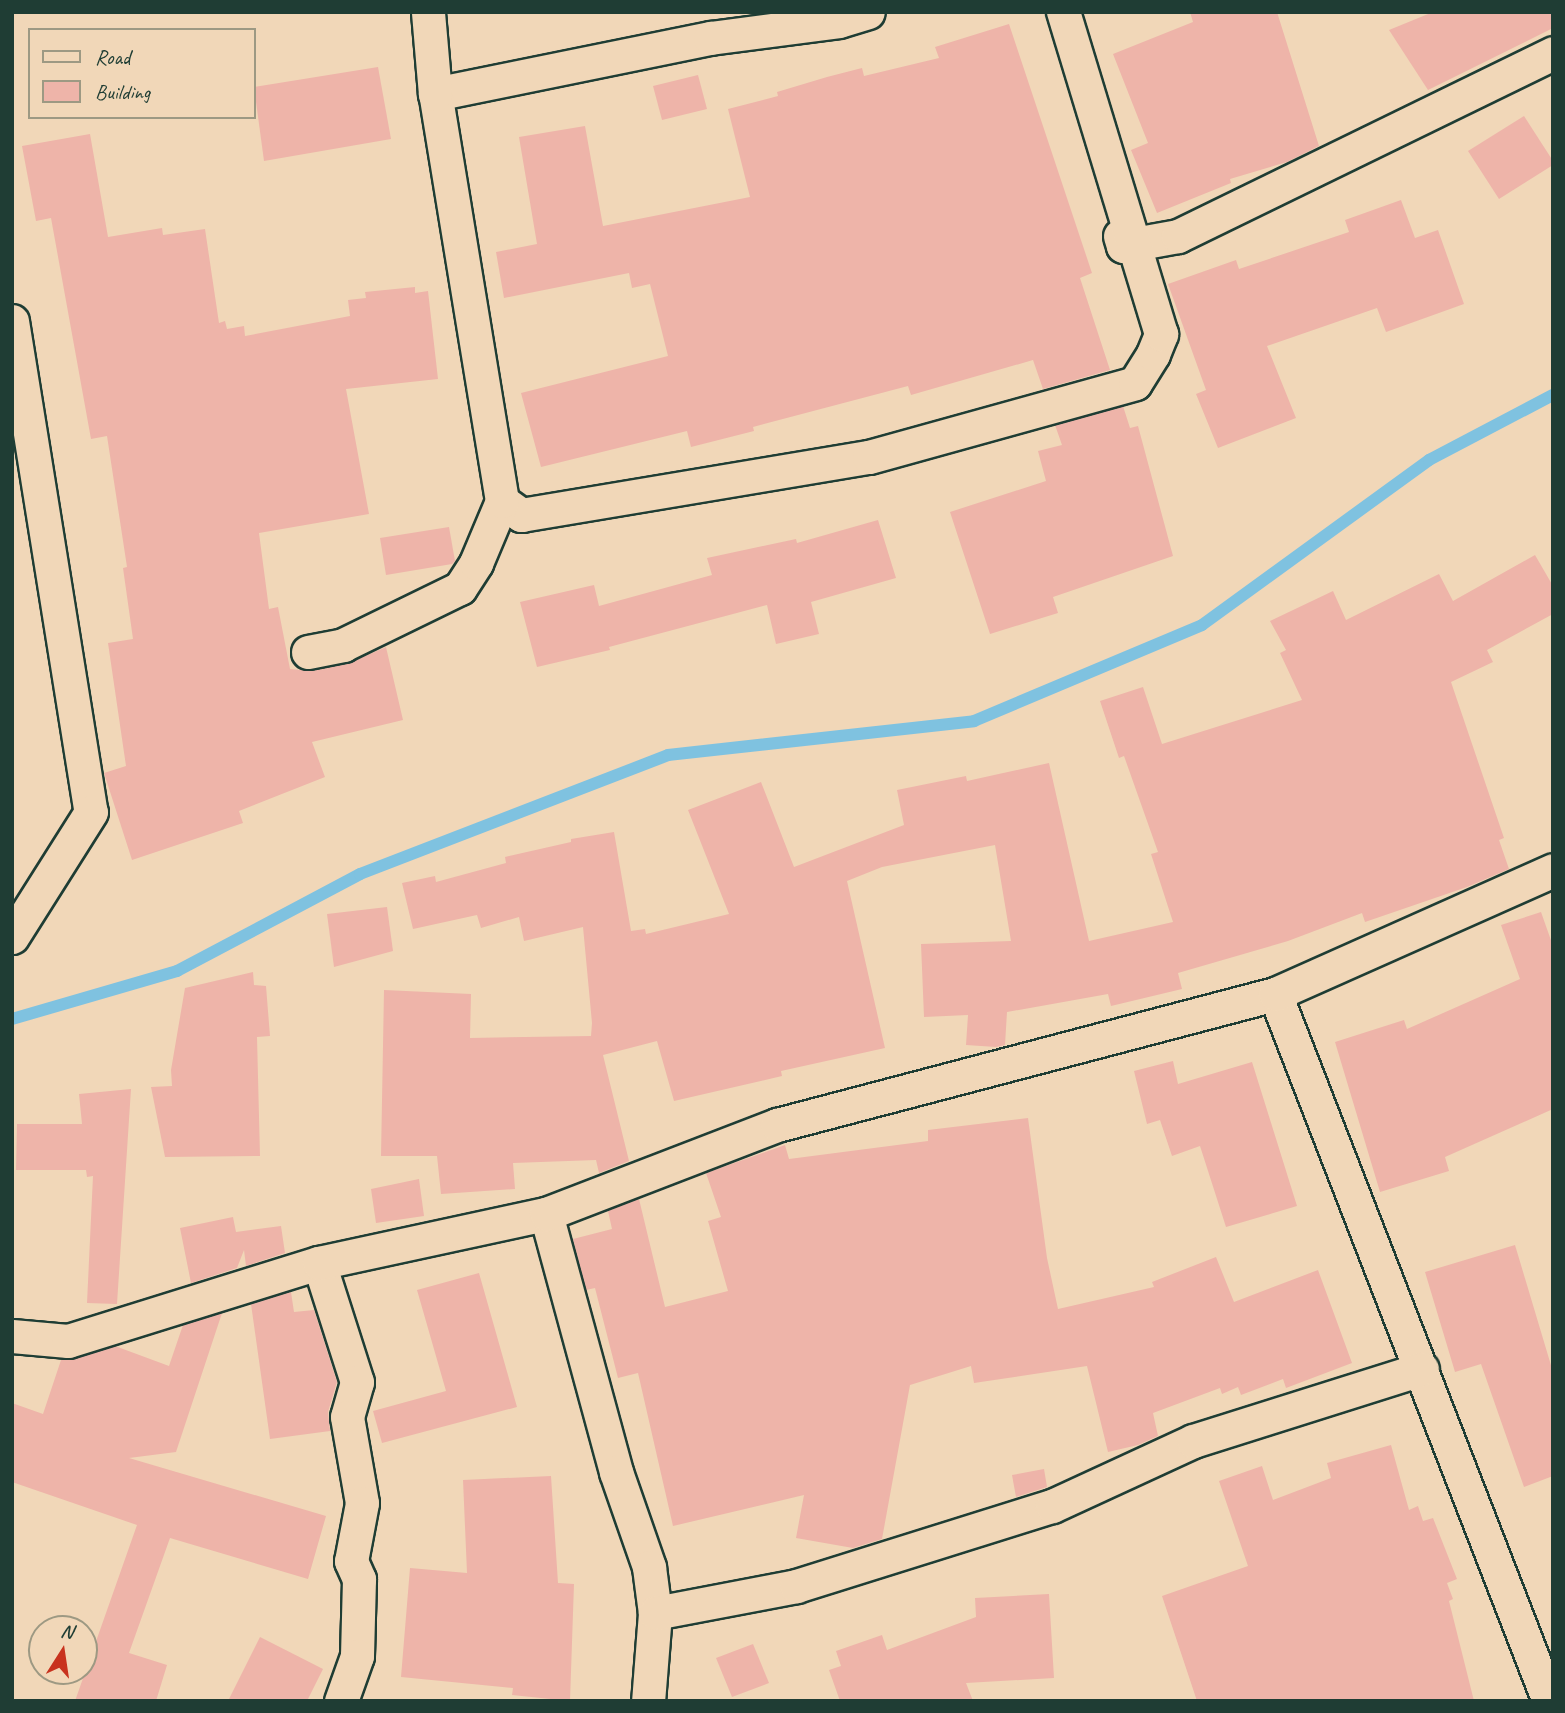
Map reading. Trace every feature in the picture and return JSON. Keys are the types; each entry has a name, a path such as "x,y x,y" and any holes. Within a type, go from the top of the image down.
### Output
{"street":[{"path":"308,652 343,645 460,588 476,563 502,501 435,94 428,12"},
{"path":"502,501 521,515 869,457 1135,383 1153,354 1161,334 1062,12"},
{"path":"1062,12 1123,246 1178,236 1553,53"},
{"path":"435,94 710,25 846,15"},
{"path":"12,321 91,812 12,937"},
{"path":"12,1336 68,1341 319,1263 546,1214 777,1125 1275,994 1553,870"},
{"path":"1275,994 1549,1701"},
{"path":"546,1214 616,1472 649,1567 655,1613 648,1701"},
{"path":"319,1263 357,1382 347,1417 362,1503 351,1561 359,1579 357,1656 341,1701"},
{"path":"655,1613 796,1587 1052,1506 1193,1441 1422,1369"}],"building":[{"path":"1190,12 1277,12 1319,146 1287,162 1230,179 1231,183 1157,213 1131,150 1148,143 1113,54 1193,22"},
{"path":"1433,12 1553,12 1553,28 1428,90 1389,30"},
{"path":"1009,24 1092,273 1080,278 1110,370 1043,389 1033,360 911,395 908,386 753,427 754,431 691,447 687,431 541,467 521,393 668,356 650,284 632,288 629,273 504,298 496,252 537,244 519,137 585,126 603,226 750,197 728,109 778,96 777,92 862,68 864,76 939,58 935,47"},
{"path":"378,67 391,139 264,161 256,87"},
{"path":"698,75 707,109 662,120 653,86"},
{"path":"1524,116 1553,165 1499,199 1468,151"},
{"path":"90,134 108,237 162,228 163,235 205,229 219,323 225,321 227,329 244,326 245,336 350,316 348,300 366,298 365,292 415,287 415,293 428,291 438,379 346,389 369,514 259,533 269,609 278,607 290,669 312,671 347,664 386,647 403,720 312,742 325,777 239,811 243,823 132,860 104,773 126,766 108,643 133,639 123,568 127,567 107,436 91,439 51,218 36,221 22,146"},
{"path":"1401,200 1415,238 1438,230 1464,304 1386,332 1377,308 1267,346 1296,418 1218,448 1196,394 1206,390 1168,284 1236,260 1239,269 1349,232 1345,220"},
{"path":"1123,406 1130,428 1138,426 1173,556 1053,597 1058,613 990,634 950,512 1046,481 1038,451 1062,445 1055,425"},
{"path":"878,520 896,578 811,602 819,634 776,644 767,605 609,647 610,650 537,667 520,602 594,585 599,606 712,575 707,558 796,539 797,543"},
{"path":"449,527 455,561 452,564 386,575 380,538"},
{"path":"1535,555 1553,586 1553,614 1487,650 1493,662 1451,682 1504,838 1499,840 1509,869 1467,887 1365,922 1362,913 1288,941 1178,973 1182,989 1111,1006 1108,994 1007,1012 1005,1045 996,1047 966,1045 968,1015 924,1017 921,944 1011,941 995,845 882,867 847,881 885,1048 781,1071 782,1076 674,1101 657,1041 603,1055 629,1161 599,1173 596,1160 513,1163 515,1189 441,1194 437,1156 381,1156 384,990 471,994 470,1038 591,1036 592,1023 583,927 524,941 519,917 481,928 477,915 413,929 402,883 435,876 436,882 506,863 505,857 571,842 571,839 614,832 631,931 645,929 646,934 729,914 688,810 761,782 794,867 904,825 897,790 966,776 967,781 1049,763 1089,941 1173,922 1151,854 1158,852 1124,756 1119,758 1100,701 1143,687 1162,744 1302,700 1280,653 1286,650 1270,621 1333,591 1346,620 1439,574 1453,601"},
{"path":"387,907 393,951 334,967 327,914"},
{"path":"1541,912 1553,946 1553,1109 1445,1157 1449,1171 1380,1192 1335,1042 1404,1020 1407,1029 1520,979 1501,925"},
{"path":"253,972 254,985 266,986 270,1036 257,1037 260,1156 165,1157 151,1087 172,1086 171,1070 185,988"},
{"path":"1173,1061 1178,1084 1252,1062 1297,1206 1226,1227 1200,1146 1172,1156 1160,1120 1147,1124 1134,1071"},
{"path":"131,1089 117,1304 87,1303 93,1176 87,1177 86,1170 16,1170 17,1124 82,1124 79,1094"},
{"path":"1028,1118 1047,1258 1058,1309 1154,1287 1152,1282 1216,1257 1234,1302 1318,1270 1352,1363 1286,1388 1283,1379 1241,1395 1238,1387 1222,1394 1220,1388 1153,1413 1158,1436 1138,1445 1108,1452 1087,1366 974,1383 971,1366 910,1385 882,1539 853,1548 796,1538 804,1495 673,1526 638,1373 618,1378 595,1288 586,1290 573,1239 612,1229 608,1211 639,1199 665,1307 728,1291 708,1221 721,1217 706,1173 785,1145 789,1159 928,1141 928,1130"},
{"path":"419,1179 424,1216 376,1223 371,1189"},
{"path":"233,1217 236,1232 281,1226 285,1253 246,1266 244,1250 237,1268 191,1283 180,1228"},
{"path":"1515,1245 1553,1372 1553,1476 1524,1487 1481,1364 1455,1372 1425,1272"},
{"path":"479,1273 517,1407 382,1443 373,1411 446,1391 417,1290"},
{"path":"291,1292 294,1312 314,1310 337,1382 328,1412 330,1431 270,1439 251,1304"},
{"path":"222,1313 176,1452 129,1458 326,1516 308,1579 170,1538 129,1653 167,1665 156,1701 75,1701 81,1685 98,1685 98,1636 137,1525 12,1482 12,1403 43,1414 61,1360 74,1359 115,1346 169,1366 183,1325"},
{"path":"1391,1445 1409,1510 1418,1506 1423,1521 1433,1518 1457,1579 1447,1583 1453,1599 1449,1601 1474,1701 1197,1701 1162,1596 1248,1566 1219,1481 1262,1466 1273,1500 1331,1478 1327,1463"},
{"path":"1044,1469 1047,1487 1016,1497 1012,1475"},
{"path":"551,1476 558,1583 574,1584 570,1701 512,1695 513,1688 401,1677 410,1568 467,1573 463,1480"},
{"path":"1049,1594 1054,1678 966,1683 973,1701 840,1701 829,1670 841,1666 836,1651 882,1635 887,1650 976,1617 975,1598"},
{"path":"260,1637 323,1669 307,1701 228,1701"},
{"path":"753,1644 769,1683 732,1697 716,1658"}],"waterway":[{"path":"12,1019 177,971 360,874 668,755 974,721 1202,625 1429,460 1553,395"}]}
